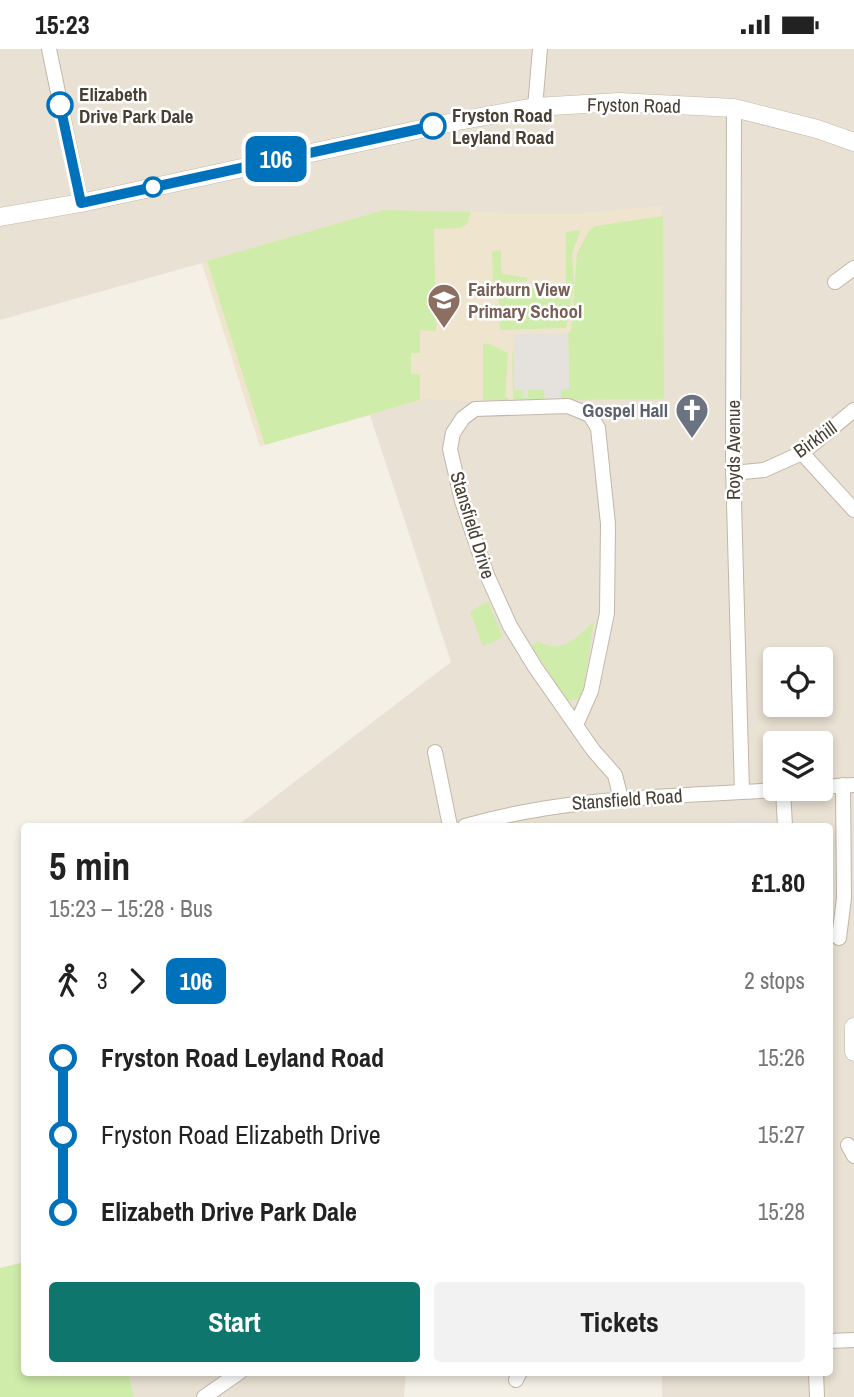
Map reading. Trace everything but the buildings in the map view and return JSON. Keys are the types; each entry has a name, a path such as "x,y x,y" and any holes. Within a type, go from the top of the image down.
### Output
{"street":[{"path":"49,49 81,203"},
{"path":"535,107 540,49"},
{"name":"Fryston Road","path":"0,217 81,203 404,132 535,107 619,102 734,108 817,129 854,142"},
{"name":"Royds Avenue","path":"734,108 733,473 742,792"},
{"path":"835,282 854,268"},
{"name":"Stansfield Drive","path":"576,725 591,691 607,613 608,524 598,428 590,415 568,406 475,409 463,418 453,433 450,449 462,501 487,575 510,626 535,667 593,750 615,775 621,799"},
{"name":"Birkhill","path":"733,473 764,470 802,453 854,410"},
{"path":"802,453 854,510"},
{"path":"435,752 449,823"},
{"path":"839,938 844,898 849,785"},
{"name":"Stansfield Road","path":"498,821 563,804 763,791"},
{"path":"784,801 785,823"},
{"path":"854,1027 854,1052"},
{"path":"833,1341 854,1340"},
{"path":"204,1397 234,1376"},
{"path":"816,1376 817,1397"}],"shaded area":[{"path":"0,49 854,49 854,1397 662,1397 662,1376 833,1376 833,823 241,823 451,662 370,415 260,446 202,263 0,320"},
{"name":"Fairburn View Primary School","path":"662,206 664,399 426,399 260,446 202,263 384,210 569,214"},
{"path":"568,333 569,389 561,390 561,400 545,400 544,390 528,390 528,398 523,398 523,390 514,390 513,334"},
{"path":"731,820 764,820 764,823 732,823"},
{"path":"129,1376 406,1376 404,1397 134,1397"}],"green space":[{"path":"384,210 471,212 467,224 461,228 434,229 436,331 420,330 420,353 411,353 411,374 420,374 420,400 265,445 207,261"},
{"path":"663,216 664,399 561,400 561,389 569,389 568,333 571,331 577,253 589,231 595,226"},
{"path":"581,230 572,253 574,285 566,328 500,330 498,289 566,286 566,232"},
{"path":"501,250 503,274 527,278 527,281 493,283 492,251"},
{"path":"488,343 508,353 505,397 508,400 483,400 483,345"},
{"path":"512,350 523,398 528,398 528,390 544,390 545,400 513,400"},
{"path":"488,601 503,637 483,646 470,612"},
{"path":"594,621 583,693 578,699 567,701 532,646 538,641 554,646 569,643"},
{"path":"21,1263 21,1376 129,1376 134,1397 0,1397 0,1268"}],"bus line":[{"name":"106","path":"60,105 81,203 433,126"}],"place":[{"name":"Elizabeth Drive Park Dale","path":"60,105"},
{"name":"Fryston Road Leyland Road","path":"433,126"},
{"name":"Fairburn View Primary School","path":"444,330"},
{"name":"Gospel Hall","path":"692,440"}]}
